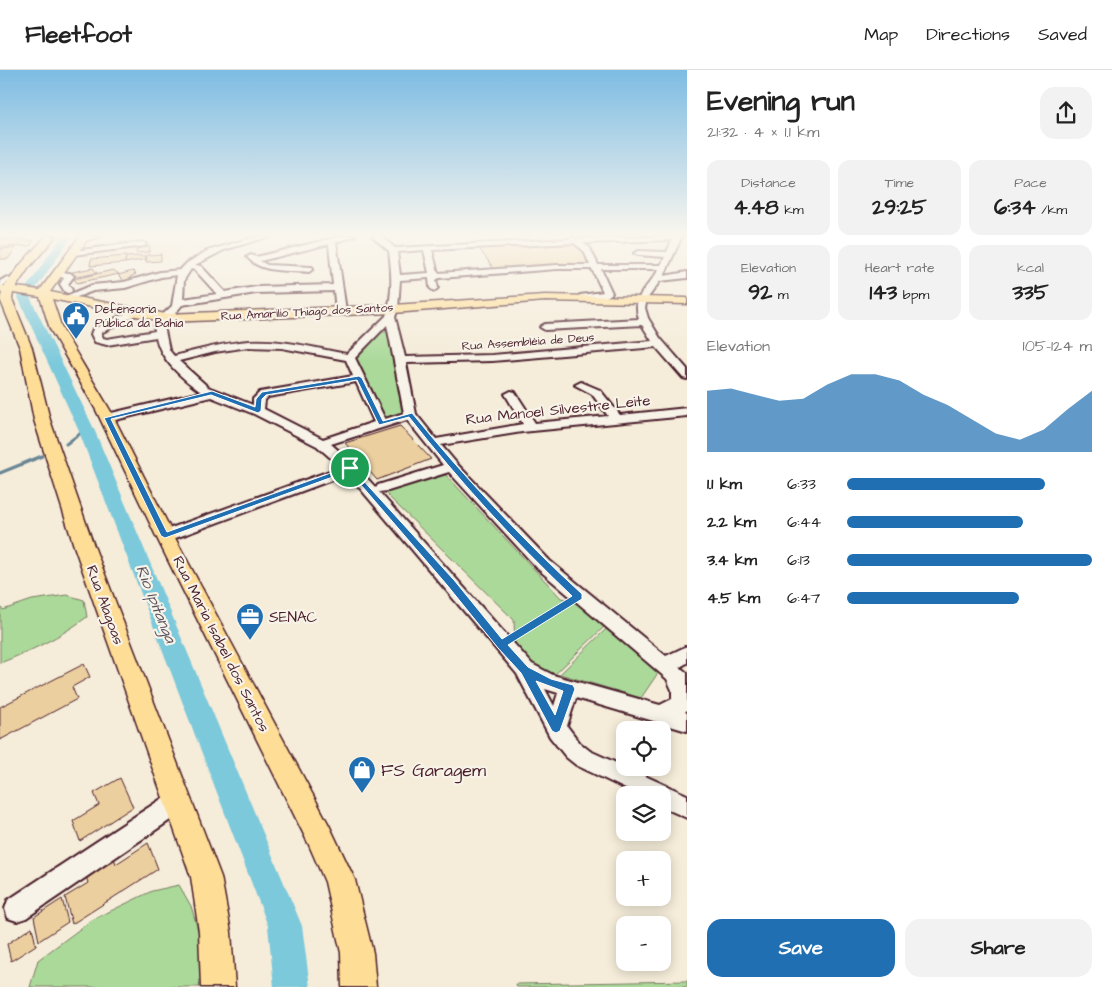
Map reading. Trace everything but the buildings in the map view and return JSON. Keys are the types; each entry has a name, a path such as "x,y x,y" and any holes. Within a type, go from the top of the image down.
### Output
{"main road":[{"path":"41,292 54,279"},
{"name":"Rua Amarilio Thiago dos Santos","path":"5,287 67,294 133,313 166,318 341,311 392,313 545,298 583,297 687,301"},
{"name":"Rua Alagoas","path":"5,287 6,299 26,348 42,420 90,563 206,877 218,950 218,987"},
{"name":"Rua Maria Isabel dos Santos","path":"41,292 56,329 107,418 165,536 315,826 340,880 356,952 360,987"}],"street":[{"path":"68,279 64,284 67,294 92,288 125,285 147,279"},
{"path":"181,279 178,303 174,312 160,323 164,350 171,360 212,393 258,411 322,442 350,468 451,582 501,645 525,670 566,744 583,758 643,786"},
{"path":"209,279 222,294"},
{"path":"336,279 341,311"},
{"path":"396,279 392,313 394,333 410,415 452,467 532,553 579,596 675,674 684,691 682,703 677,709 660,714"},
{"path":"433,279 434,288"},
{"path":"583,297 604,296 608,293 602,279"},
{"path":"657,279 641,300 641,312 658,344 686,375"},
{"path":"178,303 222,294 280,288 337,288"},
{"path":"133,313 97,331 96,334 99,340 107,342 160,333"},
{"path":"350,358 392,313"},
{"path":"545,327 646,322"},
{"path":"377,330 394,333"},
{"path":"171,360 224,348 258,344 291,347 350,358"},
{"name":"Rua Assembléia de Deus","path":"400,360 492,358 658,344"},
{"path":"350,358 381,424"},
{"path":"258,411 259,399 264,394 359,378"},
{"path":"582,385 596,392 617,419"},
{"path":"107,418 212,393"},
{"path":"511,394 531,427"},
{"name":"Rua Manoel Silvestre Leite","path":"433,443 491,432 531,427 687,412"},
{"path":"322,442 410,415"},
{"path":"383,488 452,467"},
{"path":"165,536 350,468"},
{"path":"675,674 687,654"},
{"path":"525,670 549,682 569,689 687,722"},
{"path":"556,728 569,689"},
{"path":"687,708 687,713"},
{"path":"671,799 687,807"},
{"path":"17,909 177,802"}],"path":[{"path":"501,645 579,596"}],"green space":[{"path":"381,332 389,332 402,413 379,421 355,357"},
{"path":"446,475 561,598 575,601 606,625 549,680 525,660 515,647 514,620 385,493"},
{"path":"67,595 84,600 87,617 45,643 0,663 0,606 3,610 32,600"},
{"path":"606,629 660,670 641,698 560,674"},
{"path":"179,885 191,906 203,947 201,987 30,987 38,960 92,920 152,891"},
{"path":"687,981 687,987 517,987 516,984"}],"waterway":[{"name":"Rio Ipitanga","path":"39,279 24,297 86,429 285,926 292,987"},
{"path":"66,444 85,430"},
{"path":"0,473 42,456"}],"place":[{"name":"Defensoria Pública da Bahia","path":"76,340"},
{"name":"SENAC","path":"250,641"},
{"name":"FS Garagem","path":"362,794"}],"route":[{"path":"350,468 165,536 107,418 212,393 258,411 259,399 264,394 359,378 381,424 410,415 452,467 532,553 579,596 501,645 525,670 537,677 569,689 556,728 525,670 501,645 451,582 350,468"}]}
